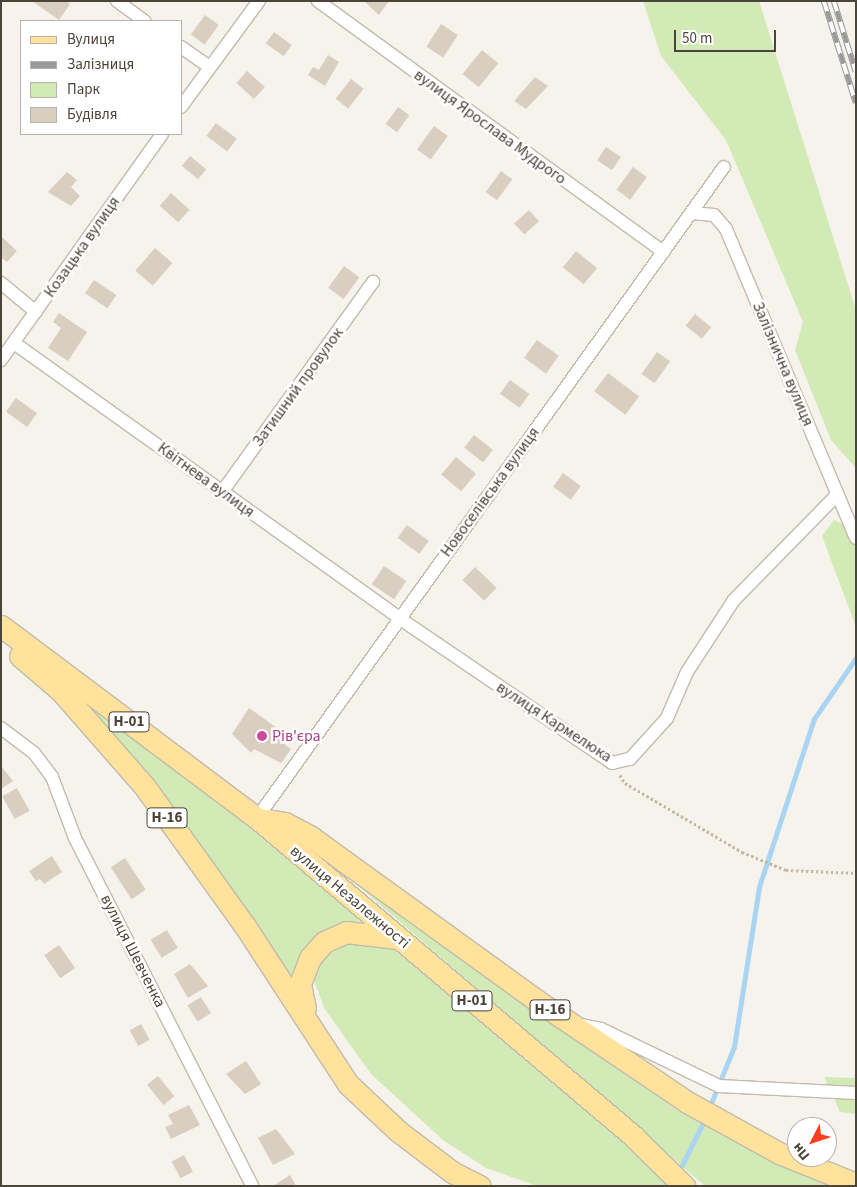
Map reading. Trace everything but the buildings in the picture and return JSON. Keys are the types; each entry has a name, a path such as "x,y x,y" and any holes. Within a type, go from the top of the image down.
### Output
{"main road":[{"name":"вулиця Незалежності","path":"1,626 257,818 635,1138 684,1186"},
{"name":"Н-16","path":"1,639 61,691 144,787 307,1018 348,1084 405,1137 452,1172 480,1186"},
{"name":"Н-16","path":"257,818 285,823 311,837 569,1023 738,1132 820,1173 856,1184"},
{"path":"307,1018 300,984 310,958 324,942 346,932 397,938"}],"street":[{"path":"117,1 144,20"},
{"path":"182,106 259,1"},
{"name":"вулиця Ярослава Мудрого","path":"318,1 663,252"},
{"path":"182,48 210,67"},
{"name":"Козацька вулиця","path":"1,360 161,135"},
{"name":"Новоселівська вулиця","path":"257,818 724,167"},
{"name":"Залізнична вулиця","path":"691,213 714,215 726,229 856,538"},
{"name":"Затишний провулок","path":"222,492 373,282"},
{"path":"1,283 36,312"},
{"name":"Квітнева вулиця","path":"14,343 399,618"},
{"name":"вулиця Кармелюка","path":"399,618 612,763 630,759 667,718 687,672 734,600 837,495"},
{"name":"вулиця Шевченка","path":"1,728 34,754 52,777 75,838 252,1186"},
{"path":"569,1023 601,1029 718,1086 856,1093"}],"path":[{"path":"612,763 625,783 742,852 786,870 856,873"}],"green space":[{"path":"643,1 759,1 856,310 856,468 831,440 795,350 803,322 726,140 661,56"},
{"path":"834,520 856,531 856,627 822,536"},
{"path":"80,691 247,820 372,931 351,925 295,980"},
{"path":"297,833 787,1164 787,1167 794,1167 831,1186 705,1186"},
{"path":"342,941 376,941 397,952 571,1094 672,1186 537,1186 486,1168 443,1140 371,1074 324,1008 313,977 316,959"},
{"path":"824,1077 856,1078 856,1114 840,1112"}],"waterway":[{"path":"710,1106 734,1047 759,887 814,719 856,658"},
{"path":"681,1167 704,1121"}],"railway":[{"path":"824,1 856,103"},
{"path":"834,1 856,72"}],"place":[{"name":"Рів'єра","path":"262,736"}]}
